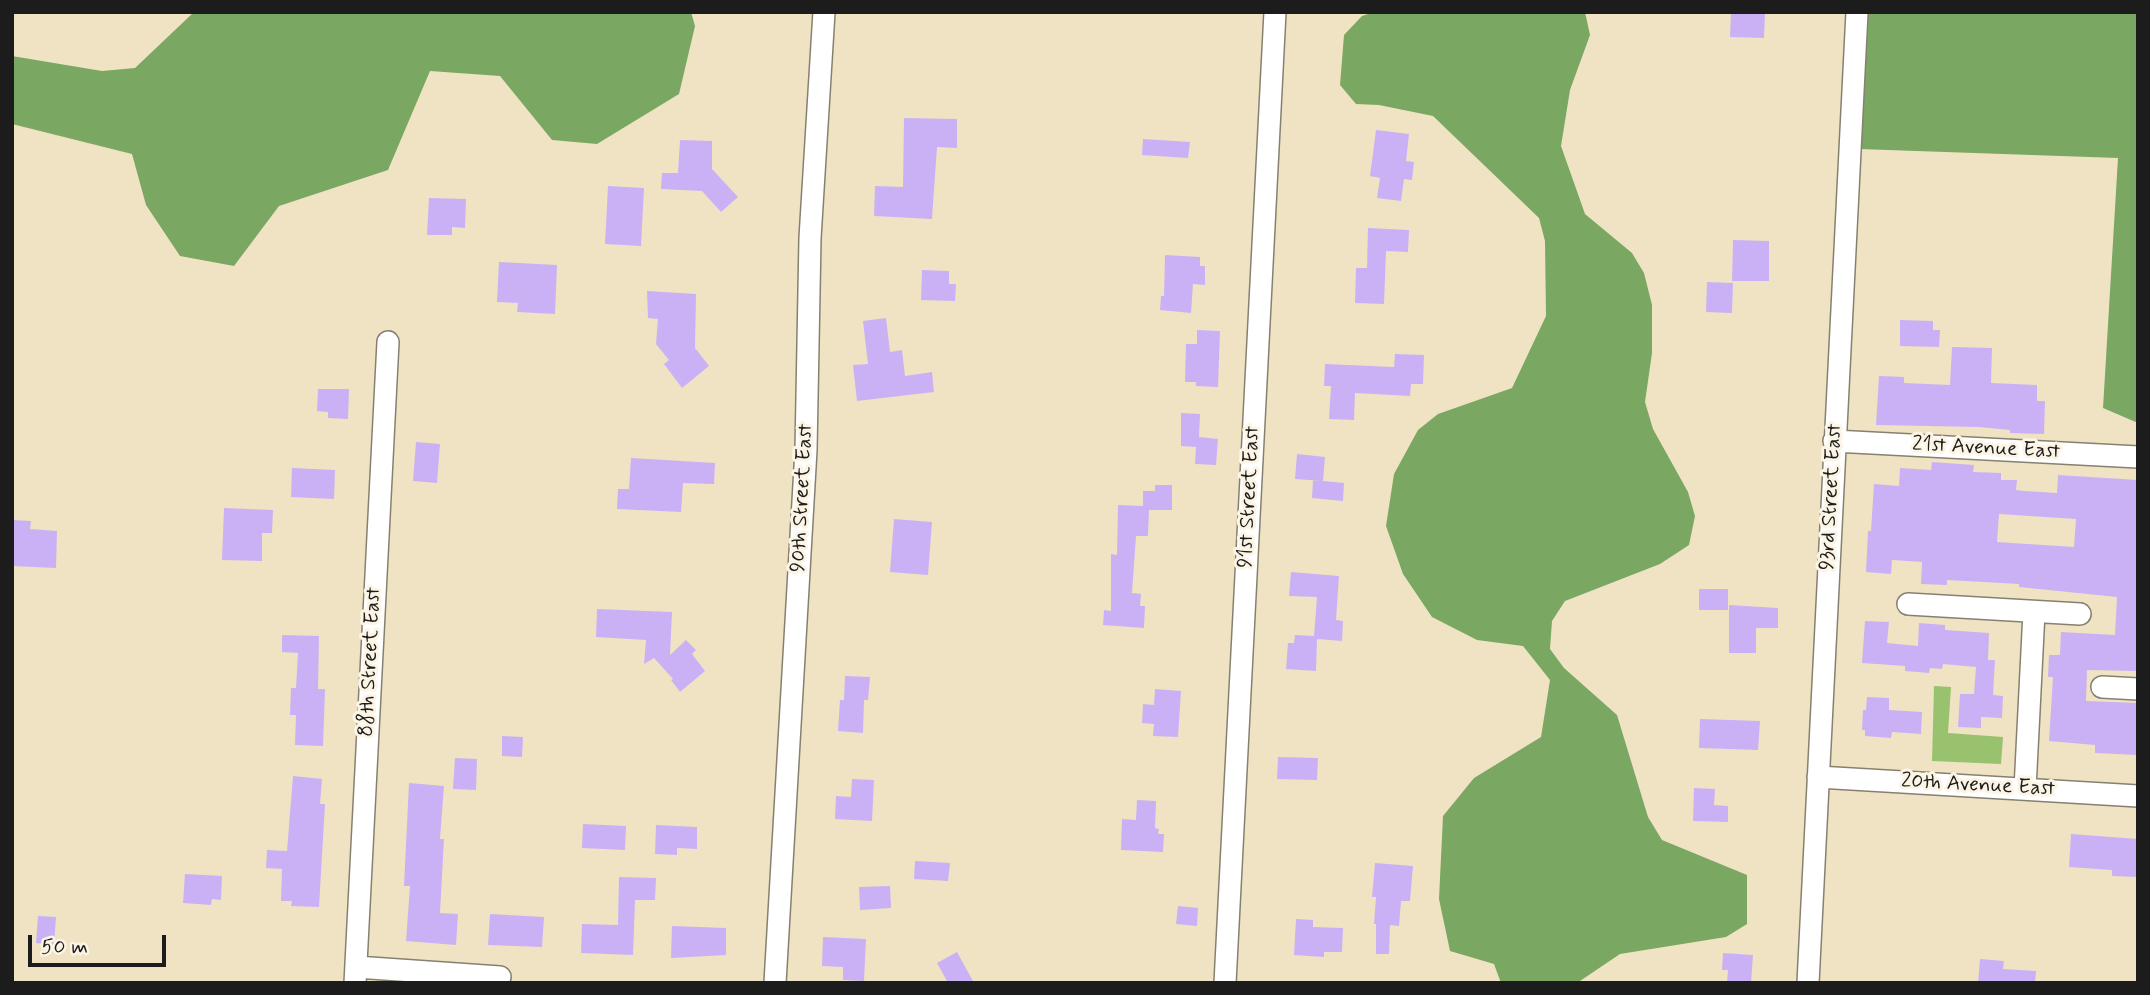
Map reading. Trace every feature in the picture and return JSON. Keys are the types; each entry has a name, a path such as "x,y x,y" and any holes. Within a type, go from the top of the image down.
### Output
{"street":[{"name":"90th Street East","path":"775,983 806,450 810,238 824,12"},
{"name":"91st Street East","path":"1224,983 1275,12"},
{"name":"93rd Street East","path":"1808,983 1857,12"},
{"name":"88th Street East","path":"355,975 388,342"},
{"name":"21st Avenue East","path":"1834,441 2138,457"},
{"path":"1908,604 2080,614"},
{"path":"2025,789 2034,612"},
{"path":"2102,687 2138,689"},
{"name":"20th Avenue East","path":"1818,776 2138,796"},
{"path":"355,975 500,977"}],"green space":[{"path":"194,12 691,12 695,26 679,94 597,144 552,140 500,76 430,71 388,170 279,206 234,266 180,256 146,205 132,154 12,124 12,56 102,71 135,68"},
{"path":"1374,12 1585,12 1590,35 1570,90 1561,146 1585,214 1632,253 1644,273 1652,305 1652,353 1645,402 1653,429 1688,492 1695,516 1689,545 1660,564 1565,601 1552,621 1550,649 1564,668 1617,715 1648,817 1662,840 1747,875 1747,924 1726,937 1620,954 1577,983 1501,983 1494,964 1450,951 1439,899 1443,816 1474,778 1541,737 1550,680 1523,646 1477,640 1432,617 1403,574 1386,526 1394,474 1418,430 1438,414 1512,388 1546,316 1545,241 1539,218 1433,116 1379,105 1356,104 1340,85 1344,35 1362,16"},
{"path":"1868,12 2138,12 2138,423 2103,408 2118,158 1859,149"},
{"path":"1934,686 1951,687 1948,733 2003,737 2001,764 1932,761"}],"building":[{"path":"1731,12 1765,12 1764,38 1730,37"},
{"path":"904,118 957,119 957,148 937,147 932,219 874,216 875,186 903,187"},
{"path":"1376,130 1409,134 1406,161 1414,162 1412,180 1404,179 1401,201 1377,198 1380,178 1370,176"},
{"path":"1143,139 1190,142 1188,158 1142,155"},
{"path":"680,140 712,141 712,169 738,197 721,212 702,191 661,189 662,173 678,173"},
{"path":"608,186 644,188 641,246 605,244"},
{"path":"429,198 466,199 465,228 452,227 452,235 427,235"},
{"path":"1368,228 1409,230 1408,252 1386,251 1384,304 1355,303 1356,268 1367,268"},
{"path":"1733,240 1769,241 1769,281 1732,281"},
{"path":"1165,255 1200,257 1200,266 1205,266 1205,285 1193,284 1191,313 1160,310 1161,296 1164,296"},
{"path":"499,262 557,265 555,314 517,312 518,303 497,302"},
{"path":"922,270 949,271 949,284 956,284 955,301 921,300"},
{"path":"1707,282 1733,283 1732,313 1706,312"},
{"path":"647,291 696,294 695,348 709,366 682,388 664,364 669,360 656,344 658,319 648,318"},
{"path":"886,318 890,352 902,350 905,376 932,372 934,392 857,401 853,365 868,364 863,321"},
{"path":"1900,320 1933,321 1933,330 1940,330 1939,347 1900,346"},
{"path":"1197,330 1220,331 1218,387 1196,386 1196,382 1185,382 1186,344 1197,344"},
{"path":"1952,347 1992,348 1991,383 2037,385 2037,401 2045,401 2044,434 2010,433 2010,430 1979,427 1876,425 1879,376 1904,377 1904,383 1950,385"},
{"path":"1395,354 1424,355 1423,384 1411,384 1410,396 1355,393 1354,420 1329,419 1331,386 1324,386 1325,364 1394,367"},
{"path":"318,389 349,389 348,419 328,418 328,412 317,411"},
{"path":"1181,413 1200,414 1199,437 1218,439 1216,465 1195,464 1196,447 1181,446"},
{"path":"416,442 440,444 437,483 413,481"},
{"path":"1297,454 1325,457 1323,481 1295,479"},
{"path":"631,458 715,463 714,484 683,483 681,512 617,509 618,489 629,489"},
{"path":"1932,462 1974,465 1973,472 2001,473 2001,480 2017,480 2016,490 2057,493 2058,475 2138,480 2138,671 2087,670 2086,701 2138,703 2138,755 2095,753 2095,745 2049,741 2053,677 2048,677 2049,655 2060,655 2061,632 2115,635 2117,597 2019,587 2019,584 1947,580 1947,585 1921,584 1922,562 1892,560 1891,574 1866,572 1874,484 1899,486 1900,468 1931,470","holes":["1999,514 2076,519 2074,547 1997,542"]},
{"path":"292,468 335,470 334,499 291,497"},
{"path":"1313,480 1344,483 1343,501 1312,498"},
{"path":"1155,485 1172,485 1172,510 1149,510 1148,536 1136,536 1132,593 1141,594 1140,606 1145,606 1144,628 1103,625 1104,610 1111,611 1111,554 1117,555 1118,505 1143,506 1143,491 1155,491"},
{"path":"224,508 273,510 272,533 262,533 262,561 222,560"},
{"path":"894,519 932,522 928,575 890,572"},
{"path":"12,520 31,521 30,529 57,531 56,568 12,566"},
{"path":"1291,572 1339,576 1336,620 1343,621 1342,641 1317,639 1316,671 1286,669 1288,643 1294,643 1295,635 1314,636 1317,597 1289,596"},
{"path":"1699,589 1728,589 1728,610 1699,610"},
{"path":"1729,605 1778,608 1778,628 1756,628 1756,653 1729,653"},
{"path":"597,609 672,612 670,655 686,640 696,650 692,654 705,671 680,692 671,680 673,679 654,658 644,664 646,640 596,637"},
{"path":"1865,621 1889,622 1887,643 1918,646 1919,623 1945,625 1945,630 1989,633 1988,660 1995,660 1993,695 2003,696 2002,718 1981,717 1981,728 1958,727 1960,694 1974,694 1976,667 1943,664 1942,669 1930,668 1929,673 1905,671 1905,666 1862,663"},
{"path":"282,635 319,636 318,689 325,689 323,746 295,745 296,715 290,715 291,688 296,688 298,653 282,652"},
{"path":"845,676 870,677 868,700 864,700 863,733 838,731"},
{"path":"1155,689 1181,691 1178,737 1153,736 1154,724 1142,723 1143,704 1154,705"},
{"path":"1867,697 1889,698 1889,710 1922,712 1921,734 1892,732 1891,738 1865,736 1865,730 1862,730 1863,710 1866,710"},
{"path":"1700,719 1760,721 1758,750 1699,748"},
{"path":"502,736 523,737 522,757 502,756"},
{"path":"1278,757 1318,758 1317,780 1277,779"},
{"path":"455,758 477,759 476,790 453,789"},
{"path":"293,776 322,779 320,804 325,804 319,907 291,906 292,901 281,901 282,869 266,868 267,850 287,851"},
{"path":"852,779 874,780 872,821 835,819 836,796 851,797"},
{"path":"409,783 444,786 440,839 444,839 440,913 458,914 456,945 406,941 410,886 404,886"},
{"path":"1694,788 1715,789 1714,805 1728,806 1728,822 1693,821"},
{"path":"1137,800 1156,801 1155,828 1159,829 1158,834 1164,834 1163,852 1121,850 1122,819 1136,820"},
{"path":"583,824 626,826 625,850 582,848"},
{"path":"656,825 697,827 697,849 677,848 677,855 655,854"},
{"path":"2071,834 2138,839 2138,877 2112,876 2112,870 2069,867"},
{"path":"915,861 950,863 948,881 914,879"},
{"path":"1375,863 1413,866 1410,901 1401,901 1399,926 1390,925 1389,954 1376,954 1376,897 1372,897"},
{"path":"185,874 222,876 221,900 212,899 211,905 183,903"},
{"path":"619,877 656,878 655,900 635,900 633,955 581,953 582,924 618,925"},
{"path":"890,886 891,908 860,910 859,887"},
{"path":"1178,906 1198,908 1197,926 1176,924"},
{"path":"490,914 544,917 542,947 488,945"},
{"path":"38,916 56,917 54,945 36,943"},
{"path":"1296,919 1313,920 1313,927 1343,928 1342,952 1324,952 1324,957 1294,955"},
{"path":"672,926 726,928 726,955 671,958"},
{"path":"823,937 866,939 864,981 843,980 843,967 822,966"},
{"path":"957,952 974,983 948,983 937,963"},
{"path":"1723,953 1753,955 1751,983 1727,983 1728,970 1722,970"},
{"path":"1980,959 2004,961 2003,969 2036,971 2035,983 1978,983"}]}
